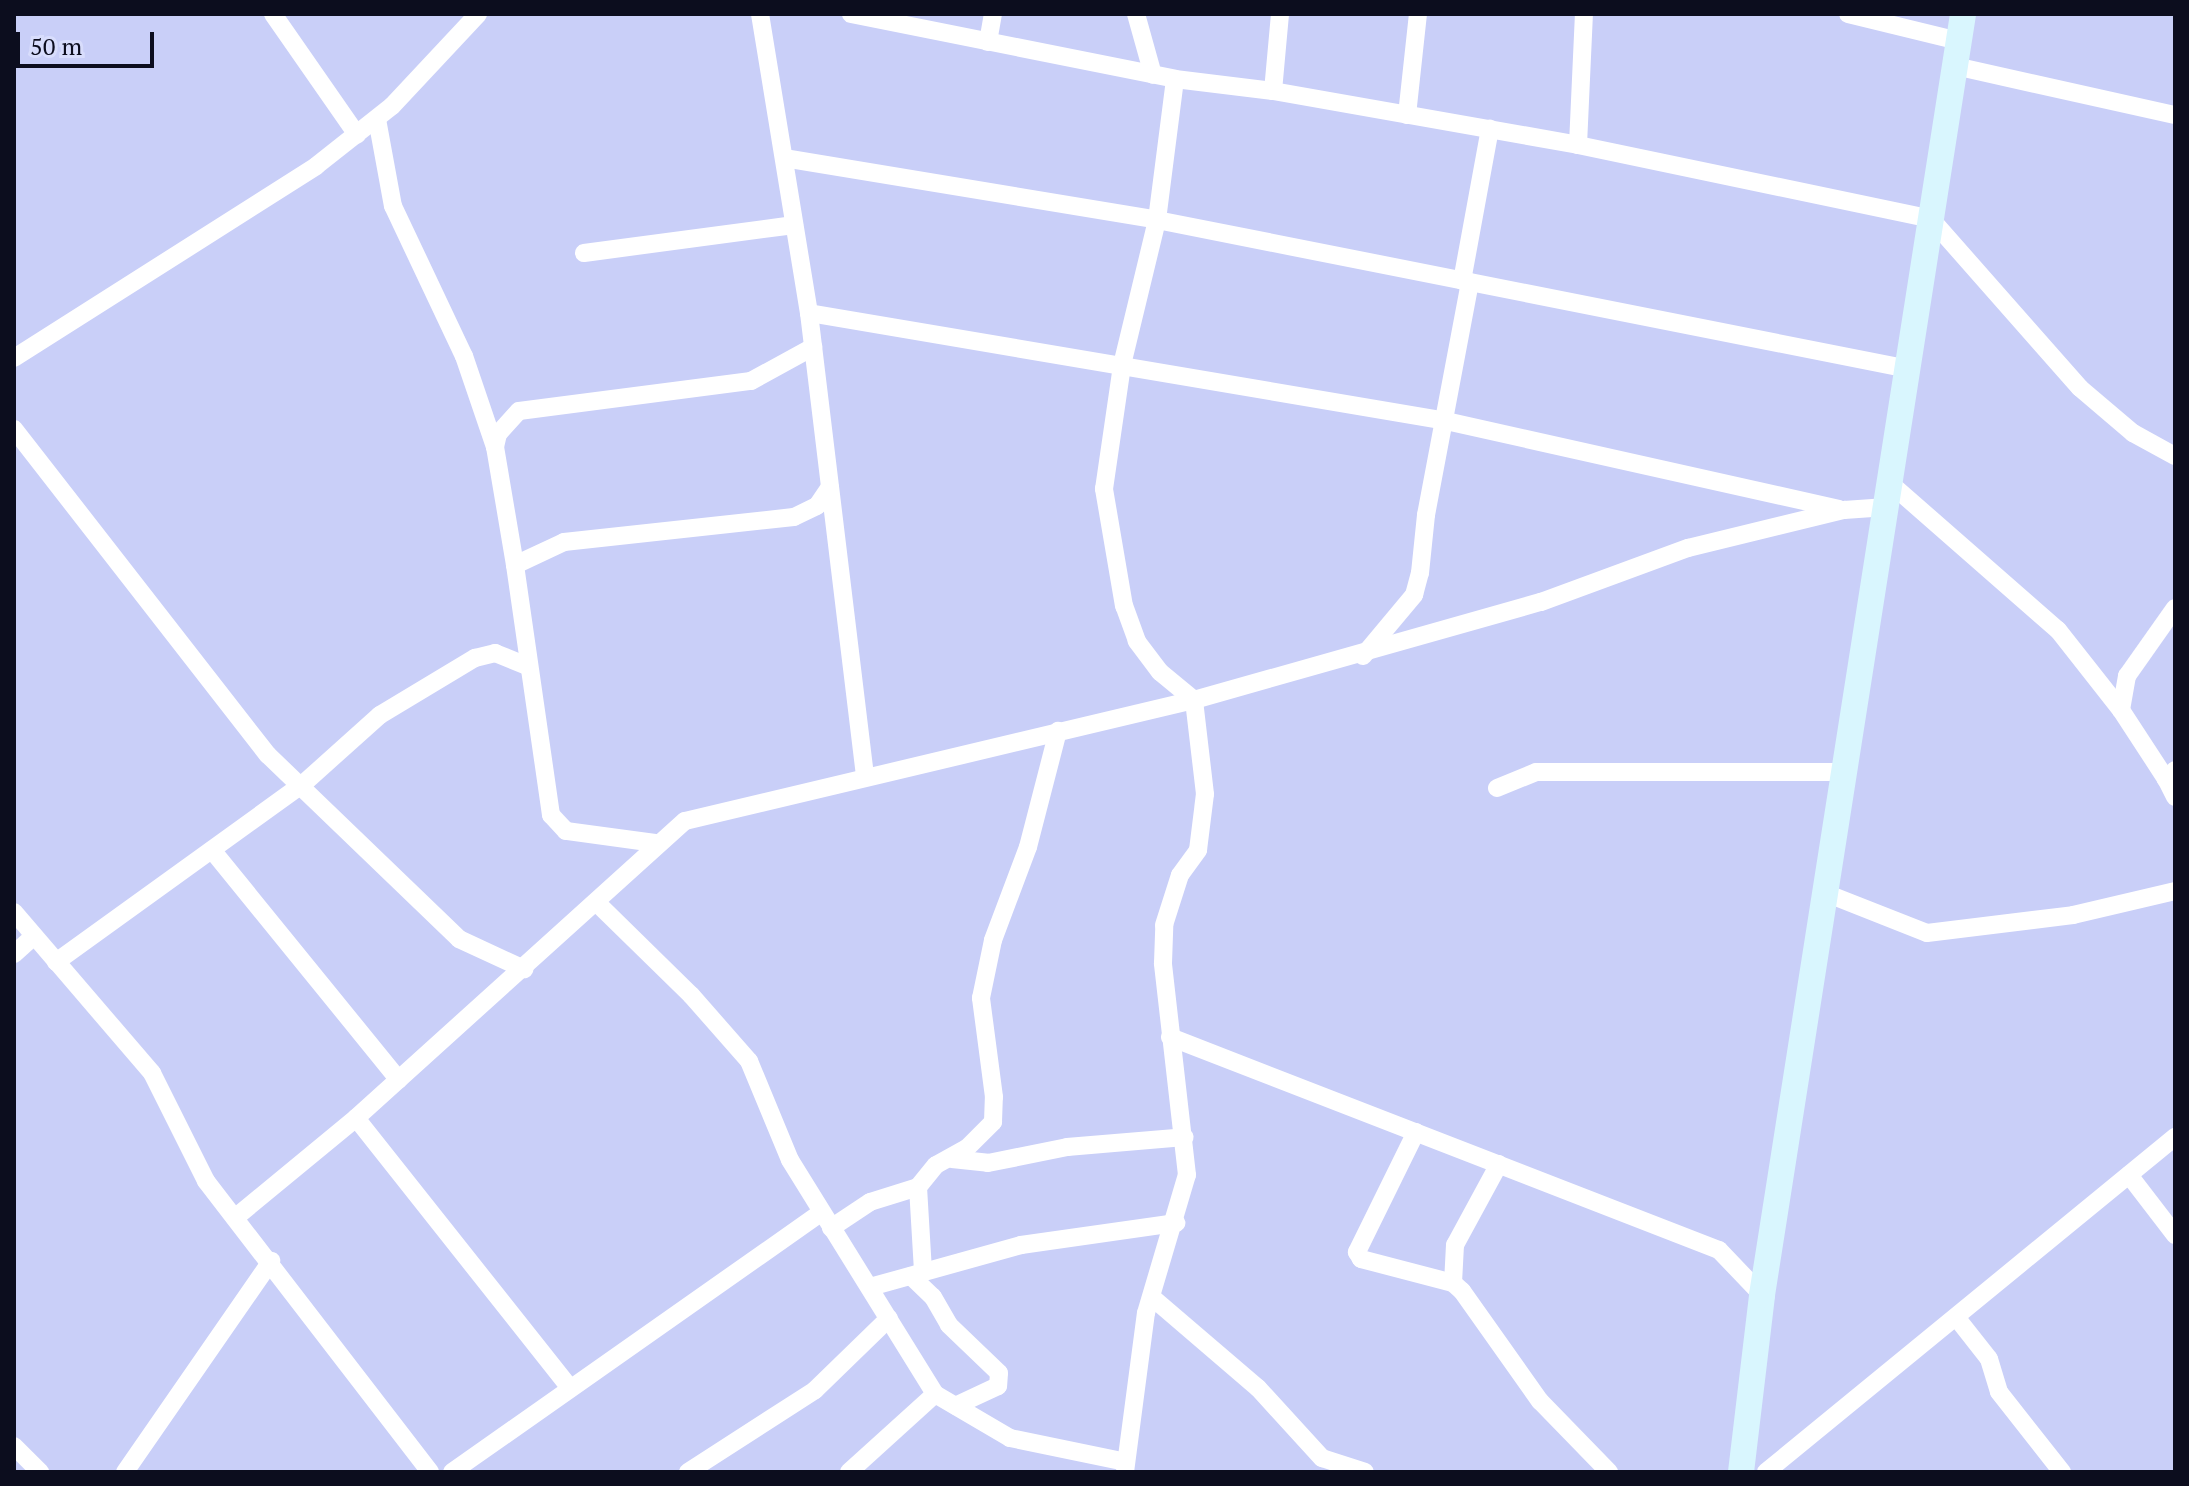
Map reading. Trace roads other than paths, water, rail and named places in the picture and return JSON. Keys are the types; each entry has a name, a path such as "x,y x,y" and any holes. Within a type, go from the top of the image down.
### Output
{"street":[{"path":"273,14 357,135"},
{"path":"14,358 227,224 357,135 377,119 478,14"},
{"path":"760,14 809,313 865,776"},
{"path":"851,14 1175,79 1273,91 1578,145 1931,219 2080,388 2133,433 2175,456"},
{"path":"988,42 993,14"},
{"path":"1136,14 1153,75"},
{"path":"1273,91 1280,14"},
{"path":"1407,115 1418,14"},
{"path":"1578,145 1584,14"},
{"path":"1848,14 1957,54 2175,115"},
{"path":"1741,1472 1762,1295 1828,894 1963,14"},
{"path":"597,903 738,1045 761,1082 790,1160 935,1394 1010,1438 1126,1467 1136,1360 1154,1299 1157,1272 1176,1223 1187,1175 1185,1137 1170,1037 1164,925 1180,875 1203,834 1205,794 1194,700 1160,672 1137,641 1124,606 1104,489 1122,365 1157,220 1175,79"},
{"path":"377,119 393,206 464,356 495,447 551,815 557,825 580,834 655,843"},
{"path":"1363,656 1414,595 1446,421 1490,129"},
{"path":"784,158 1157,220 1909,369"},
{"path":"584,253 794,225"},
{"path":"809,313 1446,421 1844,510"},
{"path":"495,447 498,434 519,411 751,381 813,347"},
{"path":"14,429 233,715 459,939 524,969"},
{"path":"515,565 564,542 794,517 817,506 830,487"},
{"path":"236,1217 356,1118 597,903 655,843 685,821 713,811 800,797 865,776 1194,700 1363,656 1541,602 1688,548 1889,496"},
{"path":"1889,496 2058,630 2170,774 2175,797"},
{"path":"2121,710 2127,676 2175,608"},
{"path":"56,962 303,784 364,725 475,658 495,653 521,629"},
{"path":"495,653 528,666"},
{"path":"452,1472 570,1388 826,1220 918,1187 936,1165 952,1159 993,1122 994,1097 981,998 993,940 1028,847 1058,731"},
{"path":"1497,788 1536,772 1847,772"},
{"path":"212,850 399,1080"},
{"path":"1828,894 1927,933 2073,915 2175,891"},
{"path":"14,912 152,1073 185,1146 430,1472"},
{"path":"14,954 33,937"},
{"path":"1170,1037 1719,1250 1762,1295"},
{"path":"356,1118 570,1388"},
{"path":"1416,1132 1357,1252 1361,1259 1453,1283 1540,1401 1609,1472"},
{"path":"952,1159 988,1163 1067,1147 1185,1137"},
{"path":"1766,1472 2175,1137"},
{"path":"1453,1283 1455,1245 1499,1164"},
{"path":"2129,1175 2175,1235"},
{"path":"918,1187 917,1274 949,1325 999,1373 998,1386 955,1406"},
{"path":"870,1287 1021,1245 1176,1223"},
{"path":"125,1472 271,1261"},
{"path":"1154,1299 1258,1388 1322,1458 1365,1472"},
{"path":"1956,1317 1989,1359 1999,1392 2062,1472"},
{"path":"688,1472 815,1390 889,1318"},
{"path":"849,1472 935,1394"},
{"path":"14,1446 40,1472"}]}
